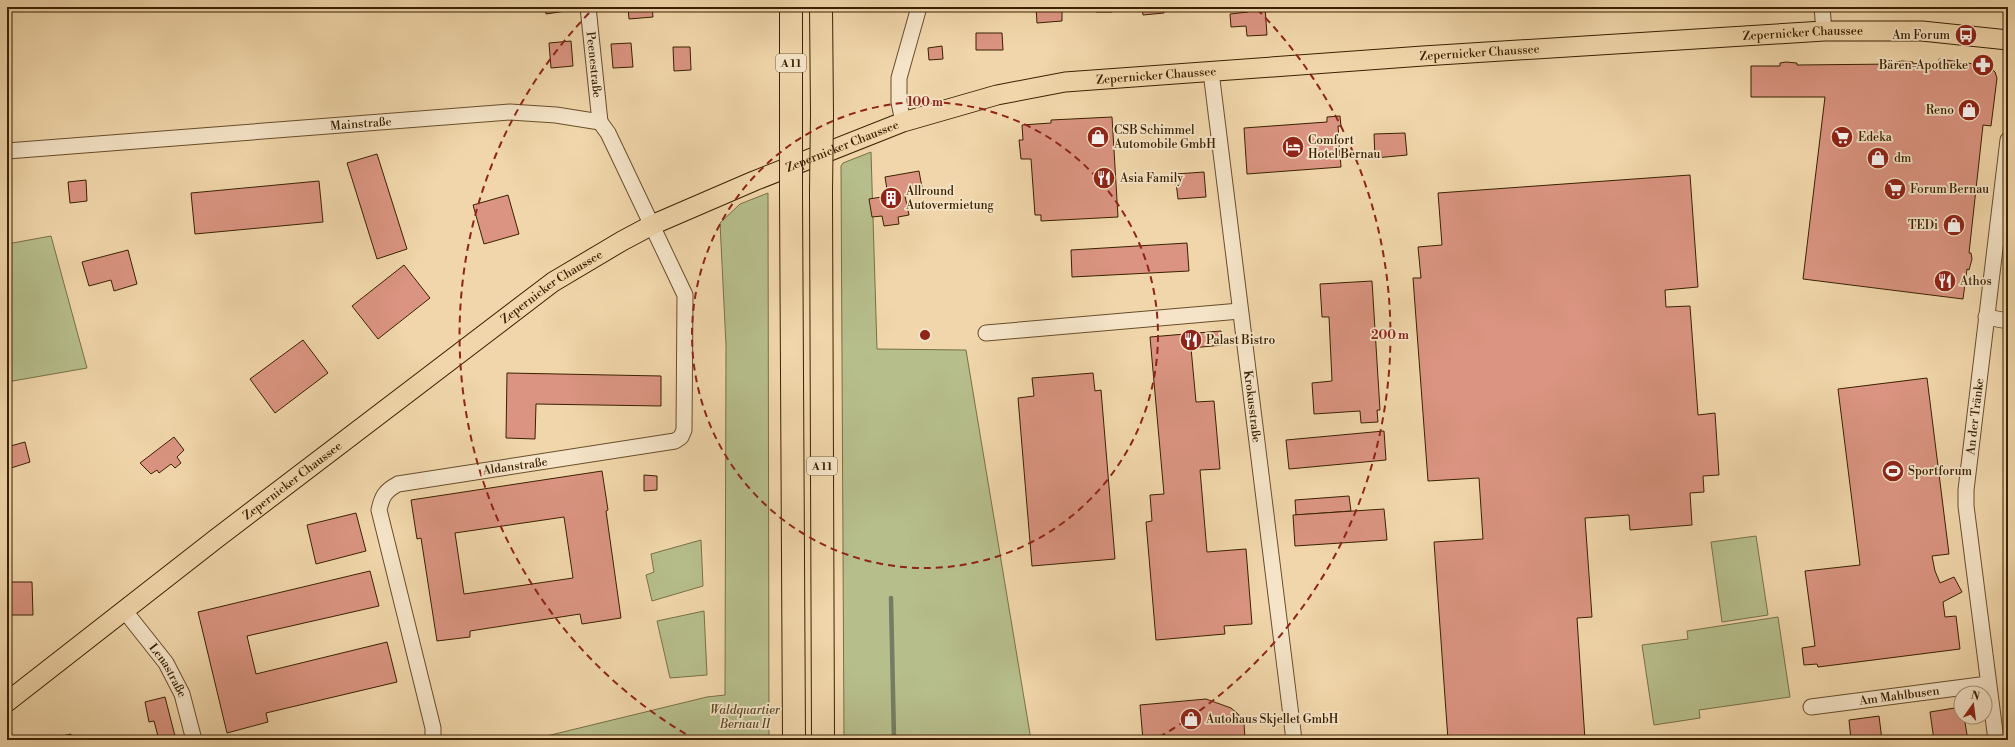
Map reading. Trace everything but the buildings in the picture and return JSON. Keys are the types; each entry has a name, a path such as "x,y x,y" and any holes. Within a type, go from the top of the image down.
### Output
{"highway":[{"name":"A 11","path":"791,7 794,740"},
{"name":"A 11","path":"821,7 823,740"}],"main road":[{"name":"Zepernicker Chaussee","path":"7,702 124,610 553,282 652,225 754,181 903,122 997,95 1065,82 1423,56 1824,31 1922,31 2008,40"}],"street":[{"name":"Peenestraße","path":"588,7 600,122"},
{"path":"903,122 899,102 900,78 919,7"},
{"path":"1822,7 1824,31"},
{"name":"Krokusstraße","path":"1211,72 1294,740"},
{"name":"Mainstraße","path":"7,152 510,112 556,115 600,122"},
{"path":"600,122 608,133 652,225"},
{"name":"An der Tränke","path":"1996,740 1966,506 1966,490 2008,140"},
{"name":"Aldanstraße","path":"433,740 433,728 378,510 381,497 388,489 398,484 657,445 675,441 680,437 685,422 686,303 683,287 652,225"},
{"path":"986,333 1240,311"},
{"path":"1986,317 2008,321"},
{"name":"Lenastraße","path":"124,610 166,663 182,694 194,740"},
{"name":"Am Mahlbusen","path":"1811,707 1988,684"}],"green space":[{"path":"871,152 877,349 966,350 1031,740 844,740 841,166 843,163"},
{"name":"Waldquartier Bernau II","path":"768,193 769,740 530,740 707,697 725,695 726,345 720,223 740,204"},
{"path":"51,236 87,368 7,382 7,244"},
{"path":"1756,536 1768,615 1722,622 1711,542"},
{"path":"701,540 703,586 652,601 646,575 654,572 651,554"},
{"path":"704,611 707,675 670,678 657,621"},
{"path":"1778,617 1790,697 1699,710 1700,718 1654,725 1642,645 1688,639 1687,631"}],"waterway":[{"path":"891,598 894,740"}],"place":[{"name":"Am Forum","path":"1966,35"},
{"name":"Bären-Apotheke","path":"1983,65"},
{"name":"Reno","path":"1969,110"},
{"name":"CSB Schimmel Automobile GmbH","path":"1098,137"},
{"name":"Edeka","path":"1842,137"},
{"name":"Comfort Hotel Bernau","path":"1293,147"},
{"name":"dm","path":"1878,158"},
{"name":"Asia Family","path":"1104,178"},
{"name":"Forum Bernau","path":"1895,189"},
{"name":"Allround Autovermietung","path":"891,198"},
{"name":"TEDi","path":"1954,225"},
{"name":"Athos","path":"1945,281"},
{"name":"Palast Bistro","path":"1191,340"},
{"name":"Sportforum","path":"1893,471"},
{"name":"Autohaus Skjellet GmbH","path":"1191,719"}]}
